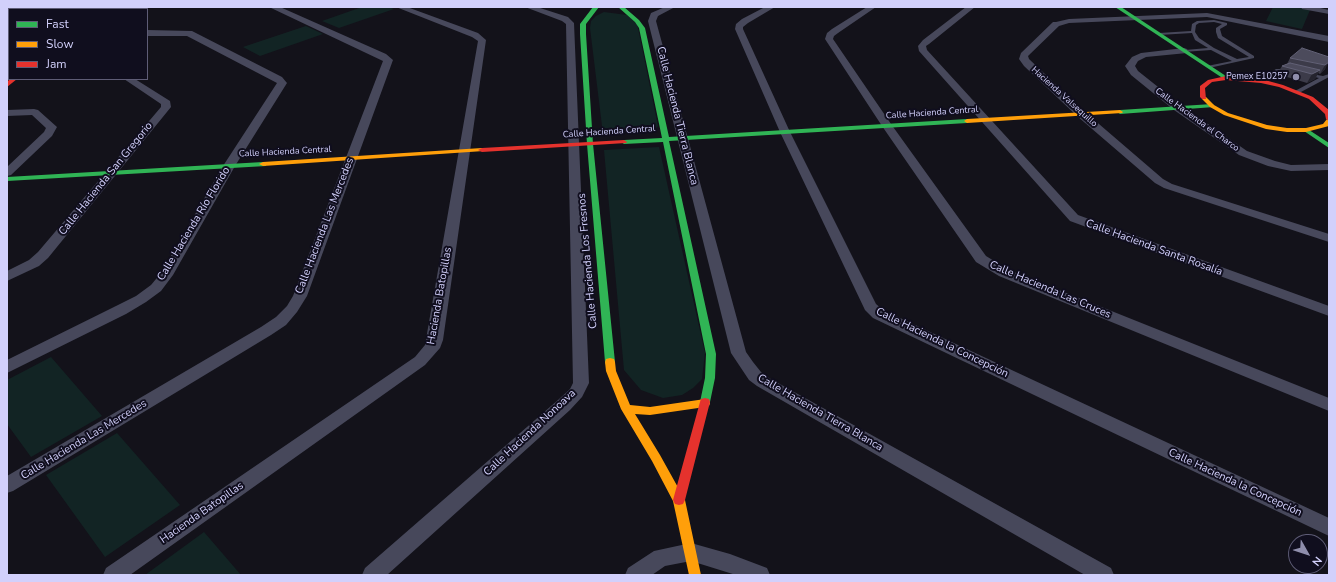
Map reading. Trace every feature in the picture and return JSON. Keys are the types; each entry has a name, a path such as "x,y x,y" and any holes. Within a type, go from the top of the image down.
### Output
{"street":[{"path":"7,8 49,7"},
{"name":"Calle Hacienda Las Mercedes","path":"7,485 266,332 281,321 292,309 300,296 388,59 273,7"},
{"name":"Hacienda Batopillas","path":"113,575 428,354 435,340 482,40 475,35 400,7"},
{"name":"Calle Hacienda Nonoava","path":"372,575 576,393 581,383 570,23 565,19 530,7"},
{"name":"Calle Hacienda Tierra Blanca","path":"671,7 654,15 652,21 738,353 755,376 763,382 1104,575"},
{"name":"Calle Hacienda la Concepción","path":"771,7 745,21 739,29 785,132 870,307 878,314 1329,527"},
{"name":"Calle Hacienda Las Cruces","path":"872,7 835,30 830,35 829,39 887,126 981,259 993,268 1329,405"},
{"name":"Calle Hacienda Santa Rosalía","path":"972,7 926,42 922,46 924,51 1074,218 1329,311"},
{"path":"1118,7 1226,78"},
{"path":"1305,7 1329,12"},
{"path":"594,10 614,10"},
{"name":"Calle Hacienda Los Fresnos","path":"594,10 583,24 590,144 611,370 626,409 656,458 679,500 695,575"},
{"name":"Calle Hacienda Los Fresnos","path":"614,10 629,13 642,28 664,139 711,354 710,378 706,403 679,500"},
{"name":"Hacienda Valsequillo","path":"1329,39 1216,16 1192,15 1060,23 1024,55 1024,59 1027,64 1081,114 1154,177 1168,186 1329,238"},
{"name":"Calle Hacienda Río Florido","path":"7,367 128,306 156,288 166,275 229,166 282,83 282,81 189,33 148,33"},
{"name":"Calle Hacienda el Charco","path":"1184,51 1144,55 1135,59 1130,66 1134,73 1178,108 1243,153 1291,168 1329,167"},
{"path":"1226,78 1261,81 1297,92 1321,106 1328,113 1329,119 1326,125 1306,130 1287,130 1266,127 1245,122 1226,114 1212,106 1202,96 1202,87 1210,81 1226,78"},
{"name":"Calle Hacienda San Gregorio","path":"7,277 34,263 43,255 166,107 166,103 131,80"},
{"name":"Calle Hacienda Central","path":"7,179 1212,106"},
{"path":"7,112 34,112 52,126 48,134 7,173"},
{"path":"1306,130 1329,146"},
{"path":"626,409 650,411 706,403"},
{"path":"634,575 661,558 691,552 730,563 760,575"}],"lane":[{"path":"1192,15 1203,21"},
{"path":"1209,67 1237,61 1252,56 1220,37 1218,28 1226,24 1221,22 1203,21 1194,24 1193,32 1197,39 1212,49 1237,61"},
{"path":"1158,34 1193,32"},
{"path":"1184,51 1212,49"},
{"path":"1261,81 1278,70 1295,71"},
{"path":"1302,72 1323,78"},
{"path":"1297,92 1329,75"}],"shaded area":[{"path":"362,7 389,7 394,9 339,28 322,21"},
{"path":"1273,7 1297,7 1310,10 1302,29 1266,21"},
{"path":"604,12 627,15 637,23 658,126 655,129 603,134 590,28 591,21 596,16"},
{"path":"306,26 323,34 260,56 243,47"},
{"path":"659,147 705,353 702,379 693,388 682,395 663,398 641,390 624,370 604,150"},
{"path":"51,357 102,416 31,457 7,424 7,380"},
{"path":"117,433 180,505 105,557 46,475"},
{"path":"204,532 241,575 145,575"}],"building":[{"path":"1302,48 1329,57 1329,62 1325,65 1290,58"},
{"path":"1290,63 1320,70 1312,74 1282,66"}],"traffic: fast":[{"path":"596,7 583,24 583,34 590,144 610,362"},
{"path":"621,7 637,21 642,28 711,354 710,378 705,402"},
{"path":"1118,7 1226,78"},
{"path":"1120,112 1212,106"},
{"path":"624,142 967,121"},
{"path":"1306,130 1329,146"},
{"path":"7,179 263,164"}],"traffic: slow":[{"path":"1204,98 1212,106 1226,114 1266,127 1287,130 1306,130 1326,125 1329,120"},
{"path":"967,121 1120,112"},
{"path":"263,164 482,150"},
{"path":"610,362 611,371 626,409 656,458 679,500 695,575"},
{"path":"626,409 650,411 705,403"}],"traffic: jam":[{"path":"1204,98 1202,96 1202,87 1210,81 1226,78 1261,81 1281,86 1311,98 1328,113 1329,119"},
{"path":"7,85 13,80"},
{"path":"482,150 624,142"},
{"path":"679,500 705,402"}],"place":[{"name":"Pemex E10257","path":"1296,77"}]}
